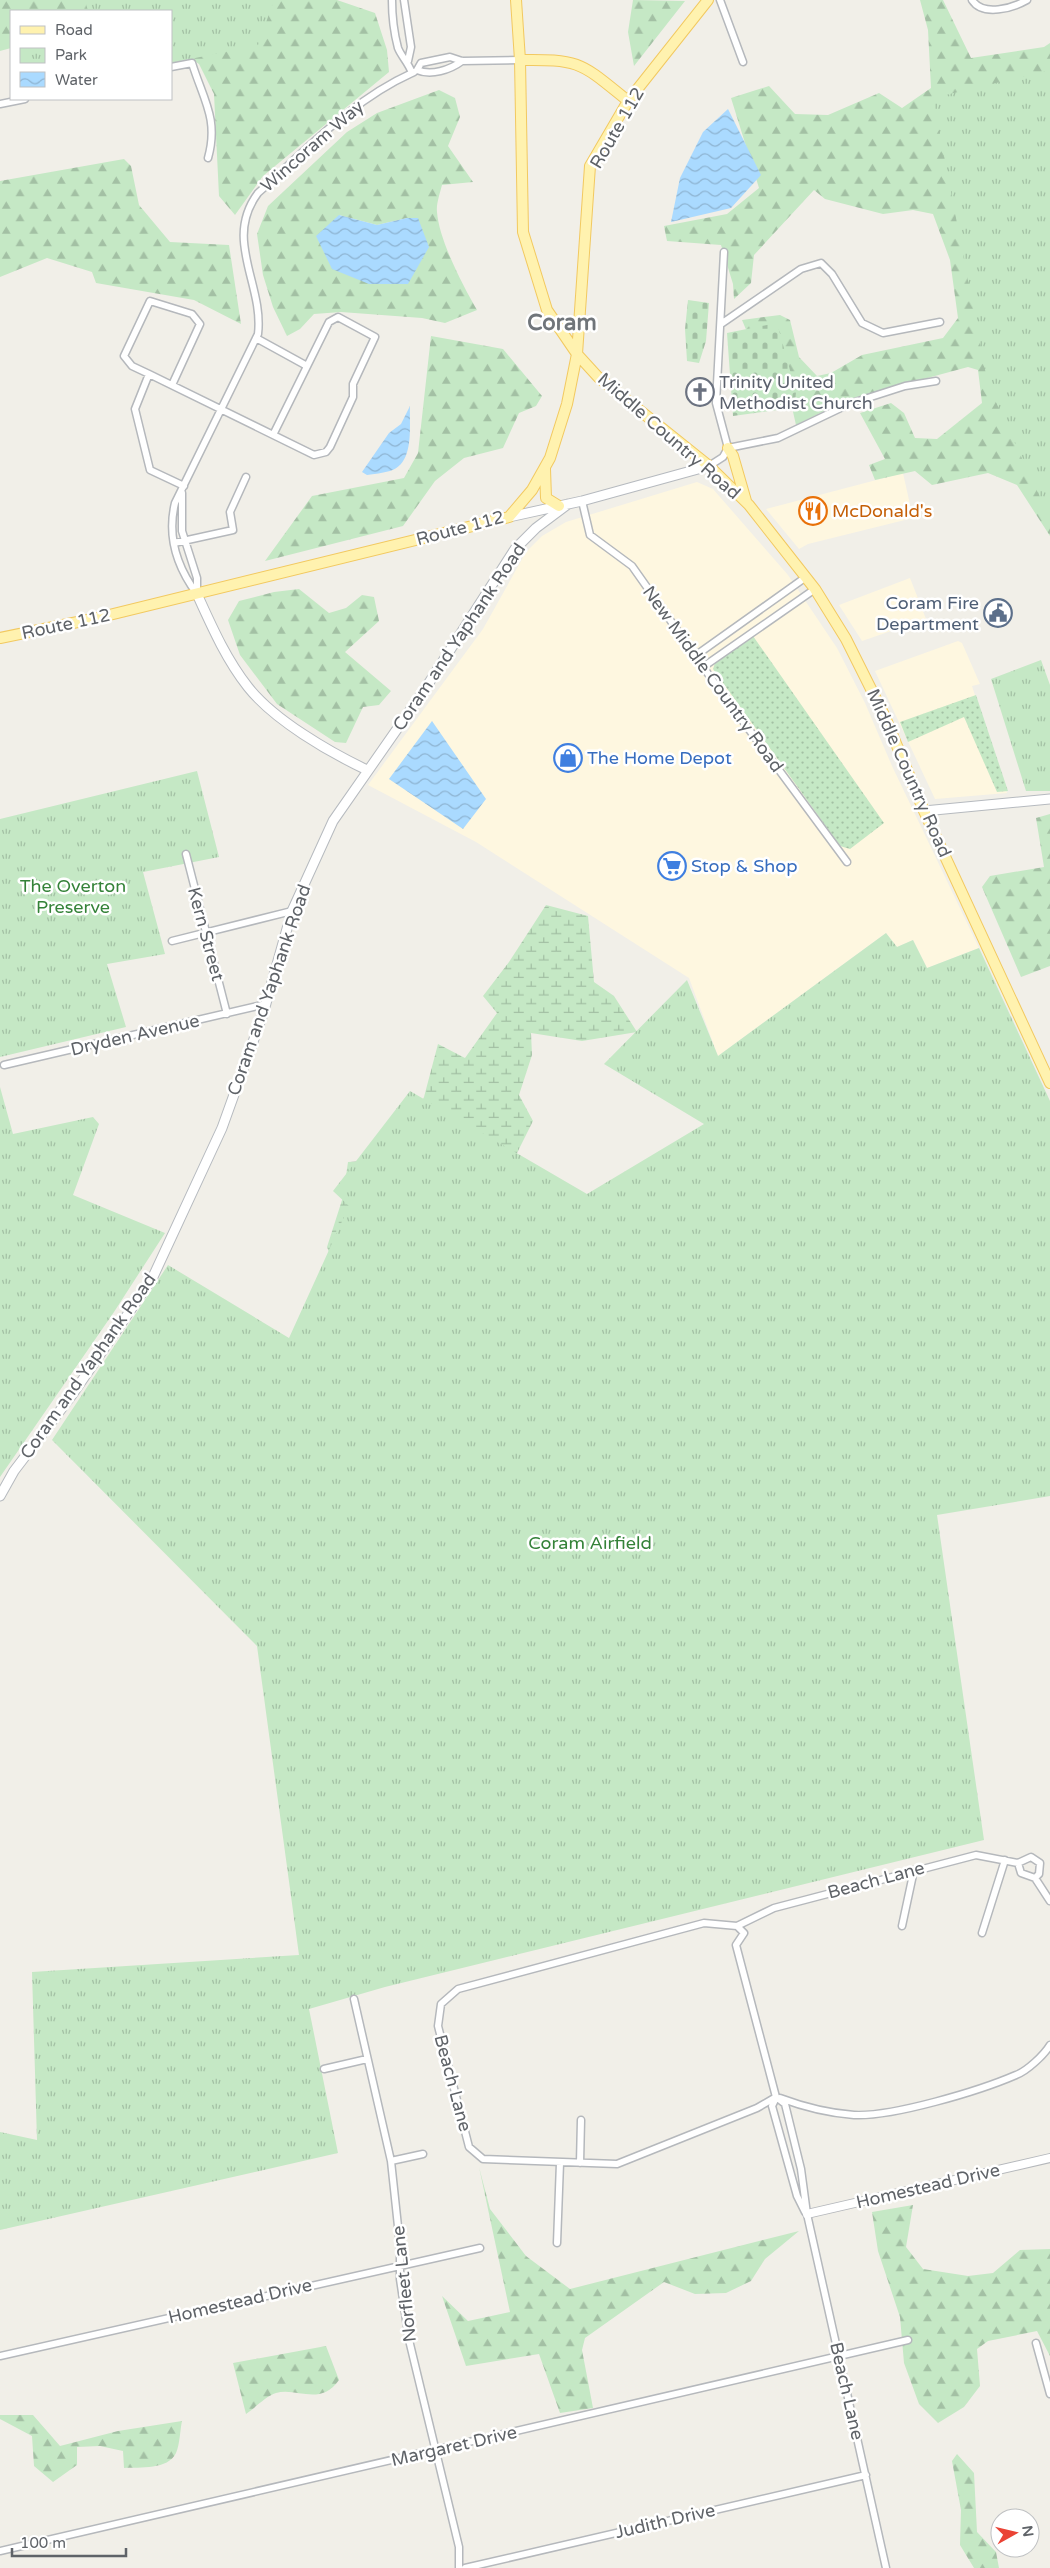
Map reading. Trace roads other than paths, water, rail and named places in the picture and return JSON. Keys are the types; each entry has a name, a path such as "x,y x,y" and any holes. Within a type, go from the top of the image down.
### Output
{"main road":[{"name":"Middle Country Road","path":"516,0 520,60 523,232 547,310 577,354 605,382 709,466 746,502 815,589 846,639 868,682 924,810 1050,1083"},
{"name":"Route 112","path":"0,638 97,618 509,517 532,490 545,468 567,404 577,354 590,166 628,101 708,0"},
{"path":"520,60 563,60 577,64 590,70 628,101"},
{"path":"728,448 733,456 746,502"},
{"path":"509,517 582,501 709,466"},
{"path":"545,468 546,498 563,505"},
{"name":"Coram and Yaphank Road","path":"0,1496 14,1471 72,1395 152,1279 222,1128 266,1004 292,911 333,821 446,659 493,580 516,549 536,528 563,505"},
{"path":"197,594 220,645 249,689 289,724 338,756 367,770"},
{"path":"924,810 1050,800"}],"street":[{"path":"392,0 392,15 399,50 414,71"},
{"path":"404,0 411,47 408,61"},
{"path":"720,0 743,62"},
{"path":"972,0 975,4 989,9 1002,10 1027,0"},
{"name":"Wincoram Way","path":"197,594 187,580 174,544 171,519 175,503 256,338 260,320 242,237 243,223 251,202 258,193 346,115 384,85 414,71 424,62 450,57 462,61 520,60"},
{"name":"Wincoram Way","path":"414,71 426,73 453,67 462,61"},
{"path":"172,67 192,63 212,123 213,140 208,158"},
{"path":"0,104 20,100"},
{"path":"709,466 723,457 728,448 716,403 724,252"},
{"path":"721,324 801,269 820,263 832,274 862,323 883,334 940,322"},
{"path":"172,385 200,324 192,314 150,301 124,356 132,366 222,409 273,435 314,455 326,452 354,397 353,384 375,337 338,317 329,322 273,435"},
{"path":"256,338 307,366"},
{"path":"149,374 134,409 150,470 183,489"},
{"path":"728,448 778,438 849,404 906,386 936,380"},
{"path":"174,544 233,530 230,512 246,477"},
{"name":"Wincoram Way","path":"183,489 182,531 197,578 197,594"},
{"name":"New Middle Country Road","path":"582,501 590,535 632,566 703,668 847,862"},
{"path":"695,656 806,577"},
{"path":"703,668 815,589"},
{"name":"Kern Street","path":"186,854 227,1014"},
{"path":"172,941 292,911"},
{"name":"Dryden Avenue","path":"4,1065 266,1004"},
{"name":"Beach Lane","path":"776,2097 758,2108 617,2164 483,2159 469,2147 438,2026 441,2004 458,1989 604,1948 704,1923 737,1926 774,1908 976,1855 1018,1863 1031,1856 1037,1858 1040,1868 1035,1878"},
{"path":"982,1933 1005,1860"},
{"name":"Beach Lane","path":"1018,1863 1022,1873 1035,1878 1050,1901"},
{"path":"902,1926 914,1870"},
{"name":"Beach Lane","path":"737,1926 744,1933 736,1946 776,2097 785,2104 800,2169 807,2214 886,2568"},
{"name":"Norfleet Lane","path":"354,1999 391,2160 400,2245 399,2265 409,2340 459,2547 459,2568"},
{"path":"776,2097 809,2109 824,2112 856,2115 890,2112 950,2097 1018,2075 1050,2045"},
{"path":"324,2069 367,2059"},
{"name":"Beach Lane","path":"776,2097 772,2106 797,2196 807,2214"},
{"path":"580,2163 581,2120"},
{"path":"391,2160 423,2154"},
{"name":"Homestead Drive","path":"807,2214 1050,2158"},
{"path":"557,2243 560,2163"},
{"name":"Homestead Drive","path":"0,2356 480,2248"},
{"name":"Margaret Drive","path":"0,2551 908,2340"},
{"path":"1036,2344 1050,2394"},
{"name":"Judith Drive","path":"465,2568 866,2475"}],"water":[{"path":"728,109 761,175 731,208 671,222 680,178 703,132"},
{"path":"339,215 377,225 407,218 418,218 429,247 408,284 369,284 332,269 316,236"},
{"path":"410,406 409,443 404,460 398,467 390,471 367,475 362,472 389,433 401,424"},
{"path":"432,721 486,799 463,829 389,779"}],"place":[{"name":"Trinity United Methodist Church","path":"700,392"},
{"name":"McDonald's","path":"813,511"},
{"name":"Coram Fire Department","path":"998,613"},
{"name":"The Home Depot","path":"568,758"},
{"name":"Stop & Shop","path":"672,866"}],"district":[{"name":"Coram","path":"562,322"}],"park label":[{"name":"The Overton Preserve","path":"73,896"},
{"name":"Coram Airfield","path":"590,1543"}]}
